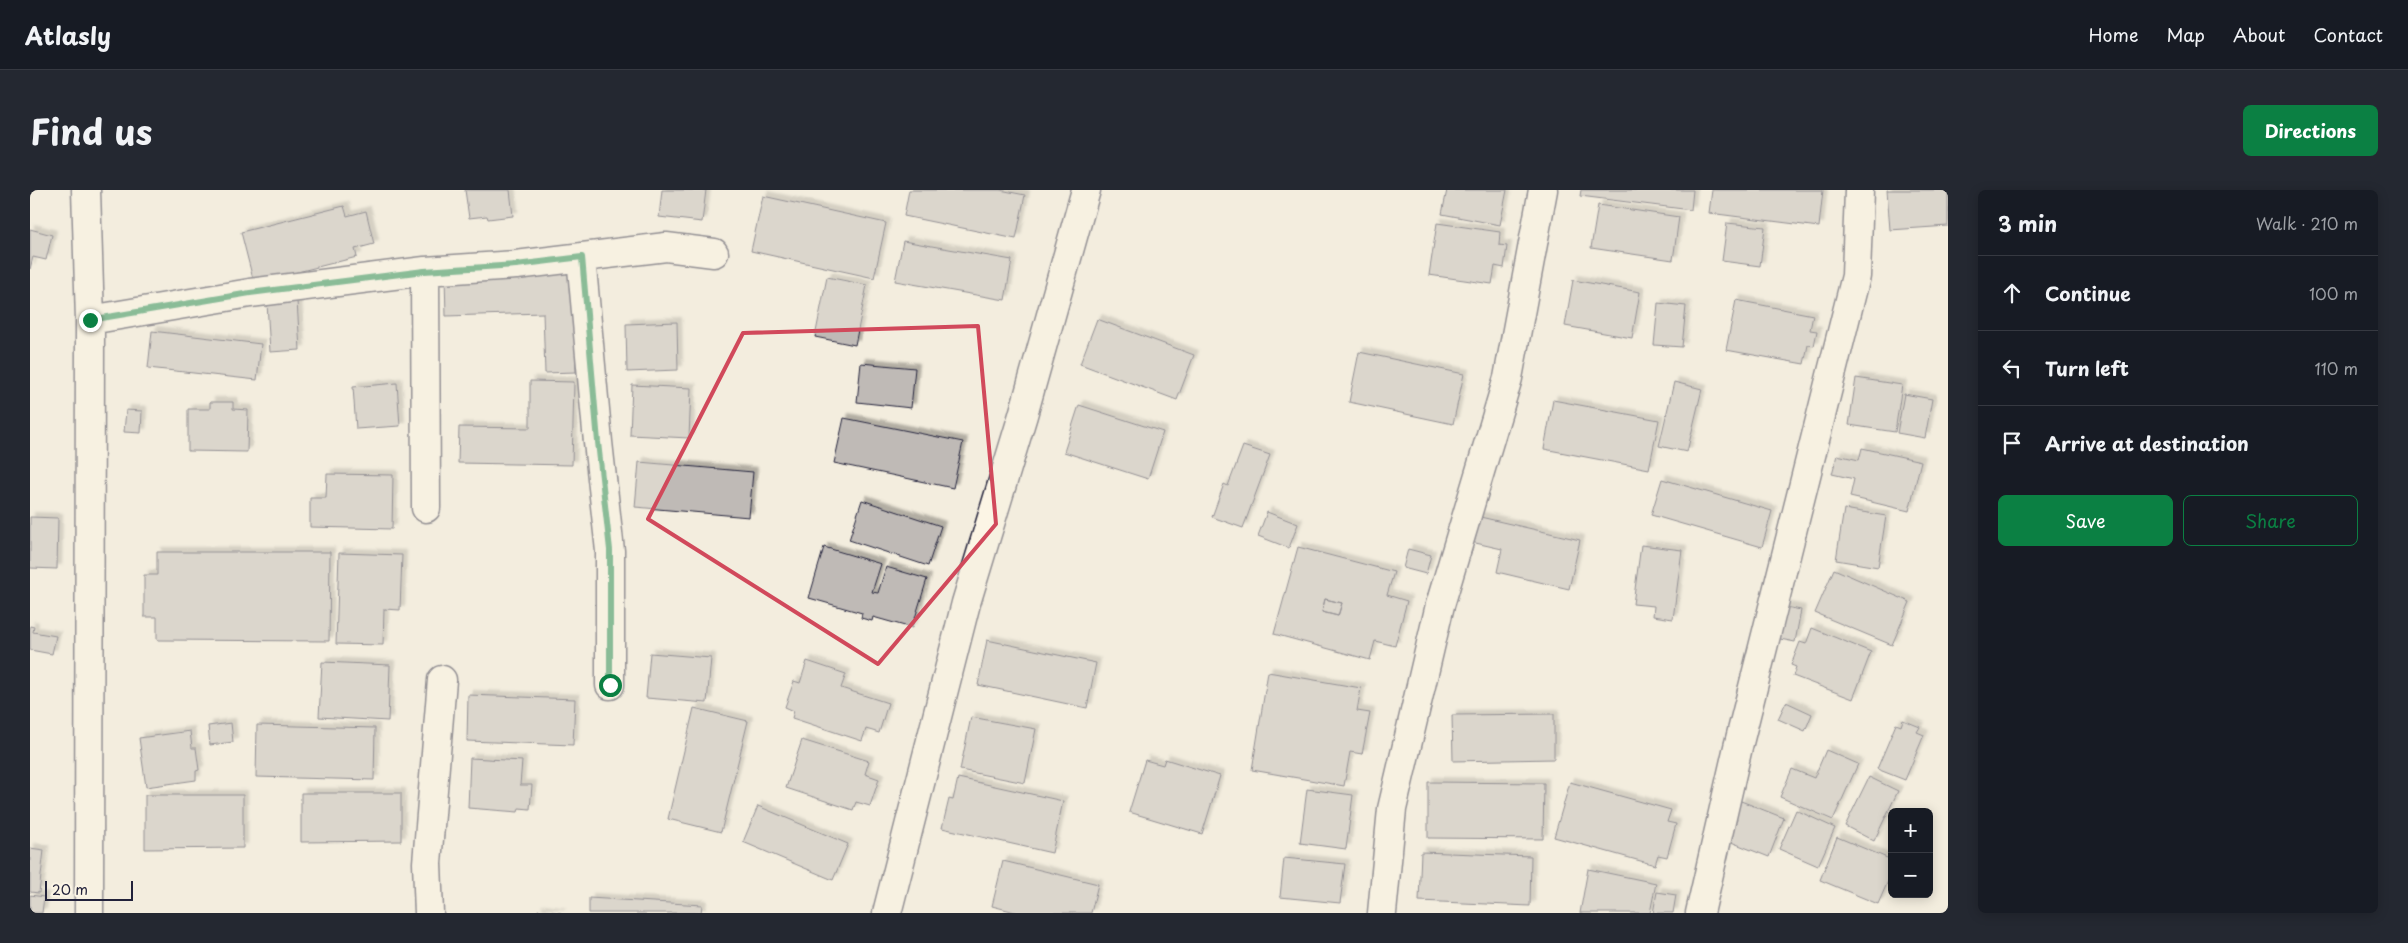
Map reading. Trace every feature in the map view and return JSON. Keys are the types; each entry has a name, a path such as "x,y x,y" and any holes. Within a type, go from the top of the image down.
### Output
{"street":[{"path":"86,190 90,320 89,913"},
{"path":"887,913 966,603 1026,405 1086,190"},
{"path":"1382,913 1392,809 1440,605 1508,378 1543,190"},
{"path":"1700,913 1738,747 1856,276 1859,190"},
{"path":"90,320 250,293 424,271 516,265 666,247 714,254"},
{"path":"582,257 598,442 610,550 610,685"},
{"path":"424,271 426,508"},
{"path":"429,913 427,863 442,680"}],"highlighted area":[{"path":"978,326 996,524 878,664 648,519 743,333"}],"building":[{"path":"465,190 510,190 513,216 488,219 487,216 469,218"},
{"path":"662,190 706,190 702,222 659,217"},
{"path":"909,190 1000,190 1025,195 1016,239 904,216"},
{"path":"1447,190 1507,190 1500,225 1442,214"},
{"path":"1581,190 1693,190 1691,210 1580,196"},
{"path":"1712,190 1823,190 1819,227 1709,213"},
{"path":"1887,190 1948,190 1948,226 1890,230"},
{"path":"763,196 886,223 874,278 751,251"},
{"path":"1598,205 1679,217 1673,260 1591,248"},
{"path":"344,206 347,216 366,211 374,244 355,249 357,257 254,283 241,232"},
{"path":"1437,223 1500,232 1499,245 1507,246 1504,268 1495,266 1492,284 1429,275"},
{"path":"1727,223 1765,227 1760,266 1722,261"},
{"path":"30,229 52,235 46,260 33,257 30,269"},
{"path":"903,241 1012,260 1005,300 895,281"},
{"path":"573,273 576,372 545,373 543,313 446,316 445,277"},
{"path":"827,277 867,285 855,345 815,337"},
{"path":"1573,280 1640,292 1632,338 1565,326"},
{"path":"1736,300 1813,315 1810,330 1817,331 1814,346 1808,345 1804,364 1726,350"},
{"path":"297,301 300,350 270,352 267,303"},
{"path":"1658,303 1686,306 1682,347 1654,345"},
{"path":"1097,319 1194,355 1177,400 1080,364"},
{"path":"677,322 678,370 627,372 626,324"},
{"path":"152,331 261,344 257,380 148,368"},
{"path":"1359,352 1464,374 1453,424 1349,402"},
{"path":"861,363 915,368 911,408 857,402"},
{"path":"1856,378 1902,385 1895,432 1849,425"},
{"path":"530,381 574,382 572,465 458,463 459,427 530,428"},
{"path":"1674,382 1702,389 1687,452 1659,446"},
{"path":"397,383 400,426 356,429 353,387"},
{"path":"632,385 691,388 689,438 630,435"},
{"path":"1904,394 1932,399 1925,438 1897,433"},
{"path":"1553,400 1659,420 1649,469 1544,449"},
{"path":"210,402 233,402 233,409 248,410 247,452 188,451 188,409 210,409"},
{"path":"1079,405 1163,432 1148,479 1064,452"},
{"path":"126,410 142,411 141,433 124,432"},
{"path":"844,418 963,442 953,488 834,463"},
{"path":"1243,446 1270,455 1243,528 1212,517 1224,484 1228,486"},
{"path":"1862,448 1921,461 1909,511 1850,497 1854,479 1832,474 1837,455 1859,460"},
{"path":"639,462 753,472 749,517 635,507"},
{"path":"327,474 393,475 392,529 310,527 310,498 326,498"},
{"path":"1662,479 1772,511 1762,547 1651,515"},
{"path":"862,500 941,526 928,566 849,540"},
{"path":"1844,509 1886,516 1878,567 1836,560"},
{"path":"1267,512 1298,524 1289,548 1258,536"},
{"path":"1476,516 1580,540 1569,589 1497,572 1502,549 1471,542"},
{"path":"30,517 58,518 57,569 30,568"},
{"path":"1641,545 1682,550 1673,619 1653,616 1654,606 1633,604"},
{"path":"824,547 881,564 872,592 878,593 886,567 927,579 912,628 873,617 872,621 861,618 862,613 809,598"},
{"path":"1298,547 1394,572 1387,595 1407,601 1395,646 1375,641 1370,660 1274,634","holes":["1325,599 1342,603 1338,616 1322,612"]},
{"path":"1408,549 1431,555 1426,574 1403,568"},
{"path":"157,552 330,552 329,641 157,640 157,617 144,617 144,575 157,575"},
{"path":"339,553 402,555 400,610 384,609 383,645 336,644"},
{"path":"1834,569 1910,602 1892,645 1815,613"},
{"path":"1325,599 1342,603 1338,616 1322,612"},
{"path":"1781,606 1801,610 1795,642 1775,638"},
{"path":"30,626 34,627 33,632 56,636 52,654 30,650"},
{"path":"1812,628 1871,652 1853,699 1793,676 1796,667 1791,665 1800,642 1806,644"},
{"path":"987,640 1096,663 1087,708 978,685"},
{"path":"650,653 711,658 707,703 646,698"},
{"path":"807,661 846,674 841,688 888,703 879,733 866,729 862,741 792,718 794,711 785,707 794,681 800,683"},
{"path":"322,662 390,665 388,721 319,717"},
{"path":"1268,672 1361,688 1357,711 1370,713 1362,754 1350,752 1344,786 1252,770"},
{"path":"468,695 575,699 573,745 467,741"},
{"path":"1786,702 1812,714 1805,731 1778,719"},
{"path":"694,708 748,721 721,832 668,819"},
{"path":"1554,714 1554,759 1453,761 1452,715"},
{"path":"971,717 1036,729 1025,783 960,770"},
{"path":"1903,720 1920,727 1917,732 1924,735 1905,780 1877,769 1896,724 1901,726"},
{"path":"231,723 233,742 210,745 208,726"},
{"path":"257,725 375,728 374,780 256,777"},
{"path":"190,731 192,748 196,748 199,770 196,771 196,780 146,787 139,738"},
{"path":"802,740 869,761 865,774 879,779 870,806 856,802 853,810 786,788"},
{"path":"1826,750 1858,764 1833,820 1780,797 1792,769 1814,778"},
{"path":"470,758 522,761 520,785 532,785 530,809 519,808 518,812 468,808"},
{"path":"1165,759 1220,776 1202,834 1129,812 1145,760 1163,765"},
{"path":"1869,777 1898,791 1890,808 1888,808 1874,841 1845,826"},
{"path":"958,778 1063,801 1052,853 942,828 949,799 953,800"},
{"path":"1428,782 1544,783 1543,839 1428,838"},
{"path":"1570,782 1671,810 1667,822 1676,824 1667,857 1658,855 1655,865 1554,837"},
{"path":"1307,789 1353,795 1346,849 1300,843"},
{"path":"301,793 401,793 401,841 301,842"},
{"path":"145,795 243,795 243,848 145,849"},
{"path":"1741,801 1784,818 1769,857 1726,840"},
{"path":"758,806 848,844 833,880 743,842"},
{"path":"1796,810 1835,828 1818,866 1779,849"},
{"path":"1837,837 1888,858 1888,881 1878,904 1820,880"},
{"path":"30,848 44,850 39,893 30,892"},
{"path":"1421,852 1531,856 1530,906 1419,901"},
{"path":"1284,858 1345,864 1340,903 1280,897"},
{"path":"1003,861 1098,884 1091,913 1019,913 992,906"},
{"path":"1588,869 1656,883 1650,913 1580,913"},
{"path":"1657,892 1676,895 1673,913 1653,913"},
{"path":"30,895 44,897 42,913 30,913"},
{"path":"589,898 702,905 701,913 589,913"},
{"path":"538,910 561,913 538,913"}],"route":[{"path":"90,320 250,293 424,271 516,265 582,257 598,442 610,550 610,685"}]}
